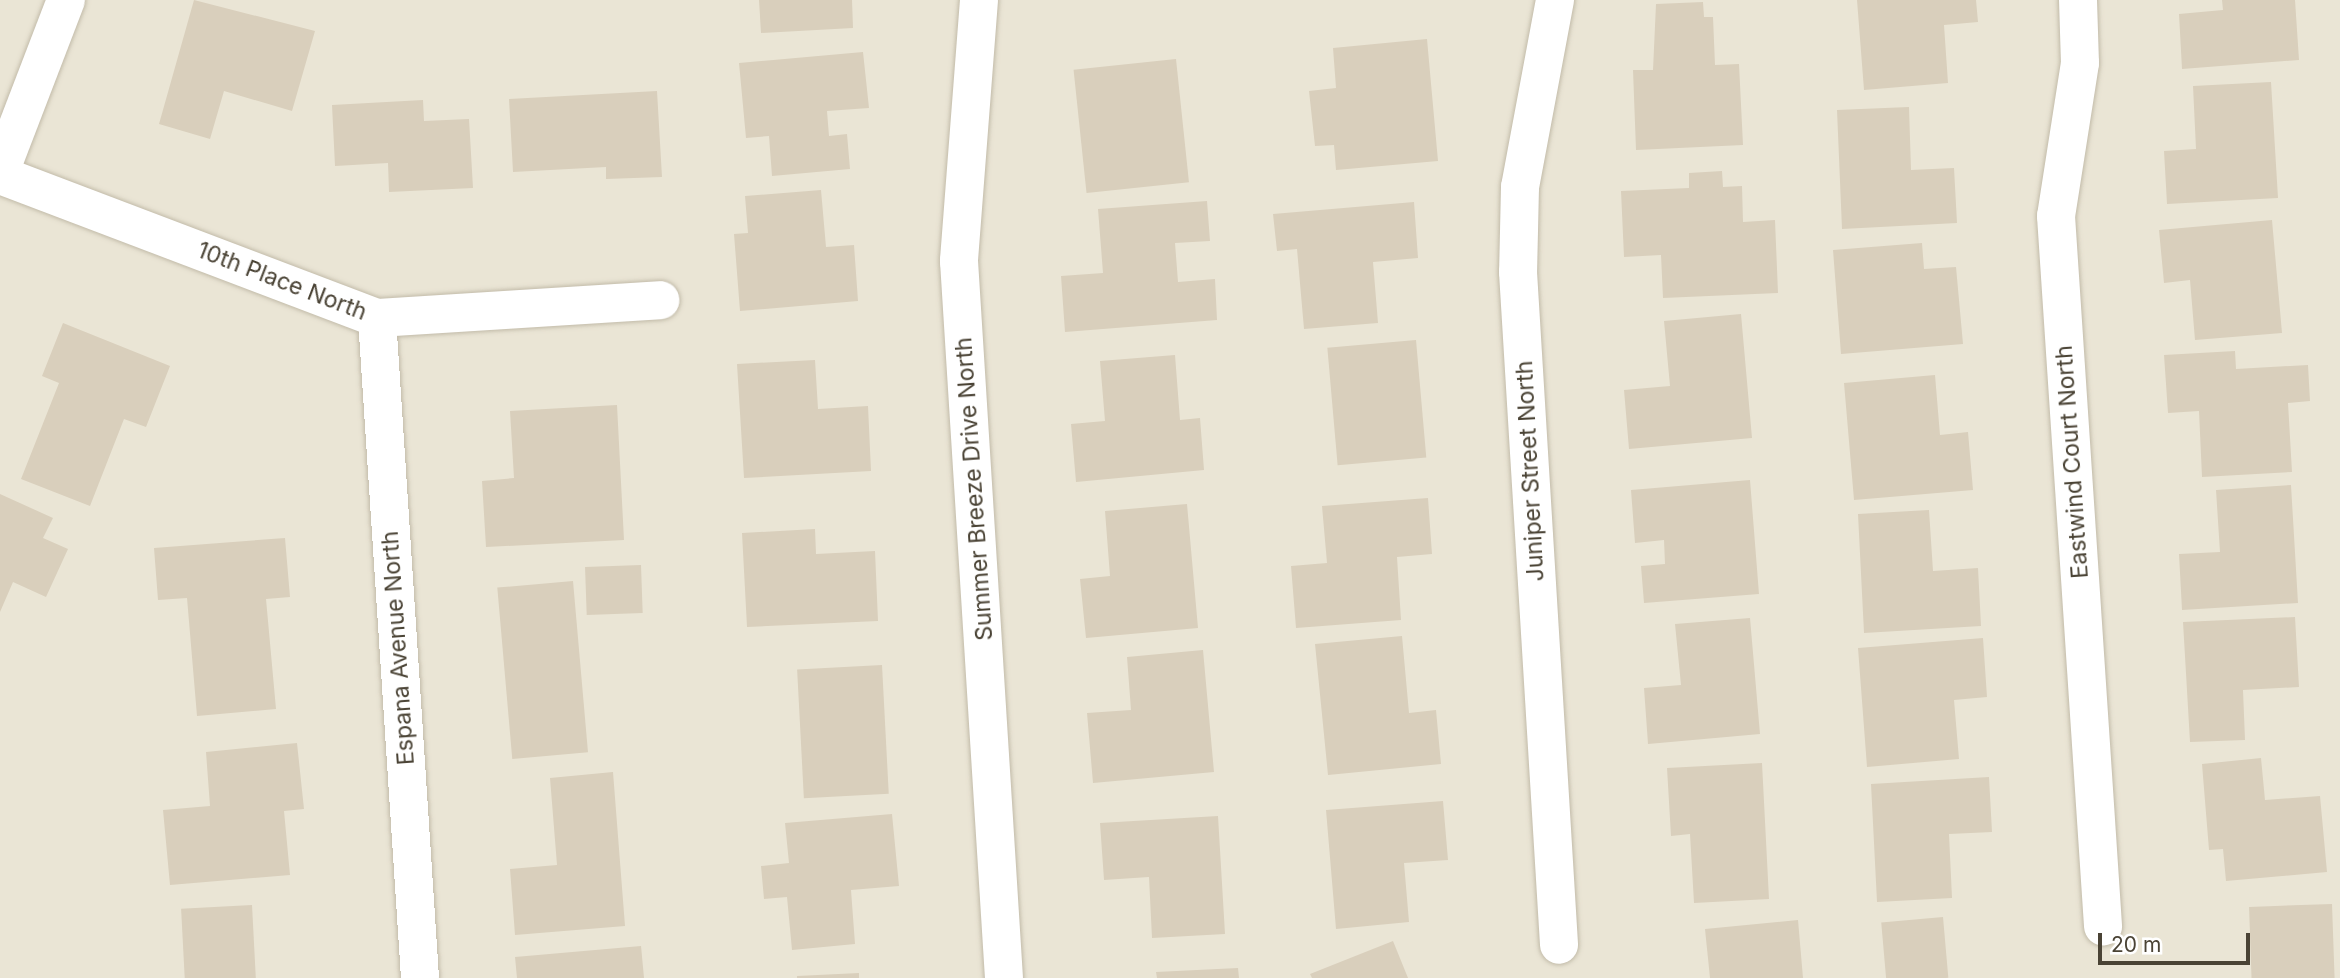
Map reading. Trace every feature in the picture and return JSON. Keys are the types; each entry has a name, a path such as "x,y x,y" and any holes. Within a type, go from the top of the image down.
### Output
{"street":[{"path":"0,173 65,0"},
{"name":"Summer Breeze Drive North","path":"979,0 959,261 1004,978"},
{"name":"Juniper Street North","path":"1555,0 1520,187 1518,272 1559,945"},
{"name":"Eastwind Court North","path":"2078,0 2080,62 2056,216 2103,926"},
{"name":"10th Place North","path":"0,173 377,318 660,300"},
{"name":"Espana Avenue North","path":"377,318 419,978"}],"shaded area":[{"path":"0,0 2340,0 2340,978 0,978"}],"building":[{"path":"194,0 315,31 292,111 224,91 210,139 159,124"},
{"path":"759,0 852,0 853,28 761,33"},
{"path":"1857,0 1976,0 1978,22 1944,25 1948,83 1864,90"},
{"path":"2222,0 2295,0 2299,60 2182,69 2179,14 2223,10"},
{"path":"1703,2 1704,17 1713,17 1715,65 1739,64 1743,145 1636,150 1633,70 1653,70 1656,4"},
{"path":"1427,39 1438,161 1336,170 1334,145 1315,146 1309,91 1336,88 1333,48"},
{"path":"863,52 869,108 827,111 829,136 847,134 850,169 772,176 769,136 746,138 739,63"},
{"path":"1176,59 1189,182 1087,193 1074,70"},
{"path":"2271,82 2278,198 2167,204 2164,151 2196,149 2193,86"},
{"path":"657,91 662,177 606,179 606,167 513,172 509,99"},
{"path":"423,100 424,121 469,119 473,188 389,192 388,163 335,166 332,105"},
{"path":"1909,107 1911,170 1954,168 1957,223 1842,229 1837,110"},
{"path":"1722,171 1723,187 1742,186 1743,222 1775,220 1778,293 1663,298 1661,255 1624,257 1621,191 1689,188 1689,173"},
{"path":"821,190 826,247 854,245 858,301 740,311 734,234 748,233 745,196"},
{"path":"1207,201 1210,241 1175,243 1178,282 1215,279 1217,320 1065,332 1061,276 1103,273 1098,209"},
{"path":"1414,202 1418,258 1373,262 1378,323 1304,329 1297,249 1277,251 1273,214"},
{"path":"2272,220 2282,333 2195,340 2190,280 2164,283 2159,230"},
{"path":"1922,243 1924,269 1956,267 1963,344 1841,354 1833,250"},
{"path":"1741,314 1752,438 1629,449 1624,390 1670,386 1664,321"},
{"path":"63,323 170,366 146,427 124,419 90,506 21,479 59,383 42,376"},
{"path":"1416,340 1426,458 1338,465 1327,348"},
{"path":"2235,351 2236,369 2308,365 2310,401 2288,403 2292,472 2202,477 2199,411 2168,413 2164,355"},
{"path":"1175,355 1180,420 1200,418 1204,470 1076,482 1071,424 1105,421 1100,361"},
{"path":"815,360 818,409 868,406 871,471 744,478 737,364"},
{"path":"1935,375 1940,435 1968,432 1973,490 1854,500 1844,383"},
{"path":"617,405 624,540 486,547 482,481 514,478 510,411"},
{"path":"1750,480 1759,594 1644,603 1641,566 1665,564 1664,540 1635,543 1631,490"},
{"path":"2291,485 2298,603 2182,610 2179,554 2220,552 2216,490"},
{"path":"0,494 53,518 43,538 68,549 46,597 13,582 0,612"},
{"path":"1428,498 1432,554 1397,557 1401,620 1296,628 1291,566 1327,563 1322,506"},
{"path":"1187,504 1198,628 1086,638 1080,579 1110,576 1105,511"},
{"path":"1929,510 1933,571 1978,568 1981,626 1864,633 1858,514"},
{"path":"815,529 816,554 875,551 878,621 747,627 742,533"},
{"path":"285,538 290,597 266,599 276,709 197,716 187,598 158,600 154,548"},
{"path":"641,565 643,613 587,615 585,567"},
{"path":"573,581 588,752 512,759 497,588"},
{"path":"2295,617 2299,687 2243,690 2245,740 2190,742 2183,622"},
{"path":"1750,618 1760,734 1648,744 1644,688 1681,685 1675,624"},
{"path":"1402,636 1409,713 1436,710 1441,764 1328,775 1315,644"},
{"path":"1983,638 1987,697 1954,700 1959,759 1867,767 1858,648"},
{"path":"1203,650 1214,772 1093,783 1087,713 1131,710 1127,657"},
{"path":"882,665 889,794 804,798 797,669"},
{"path":"297,743 304,809 284,811 290,875 170,885 163,810 210,806 206,752"},
{"path":"2261,758 2265,800 2320,796 2327,872 2226,881 2223,849 2209,850 2202,764"},
{"path":"1762,763 1769,899 1694,903 1690,834 1671,836 1667,768"},
{"path":"613,772 625,926 515,935 510,869 557,865 550,778"},
{"path":"1989,777 1992,832 1949,834 1952,898 1877,902 1871,784"},
{"path":"1443,801 1448,860 1404,863 1409,922 1336,929 1326,810"},
{"path":"892,814 899,886 851,890 855,944 792,950 787,897 764,899 761,866 789,863 785,823"},
{"path":"1218,816 1225,934 1152,938 1149,877 1104,880 1100,823"},
{"path":"2332,904 2335,978 2252,978 2249,907"},
{"path":"252,905 256,978 185,978 181,909"},
{"path":"1943,917 1948,978 1886,978 1881,922"},
{"path":"1798,920 1803,978 1710,978 1705,929"},
{"path":"1393,941 1408,978 1312,978 1310,974"},
{"path":"641,946 644,978 517,978 515,957"},
{"path":"1238,968 1239,978 1157,978 1156,972"},
{"path":"859,973 859,978 797,978 797,976"}]}
